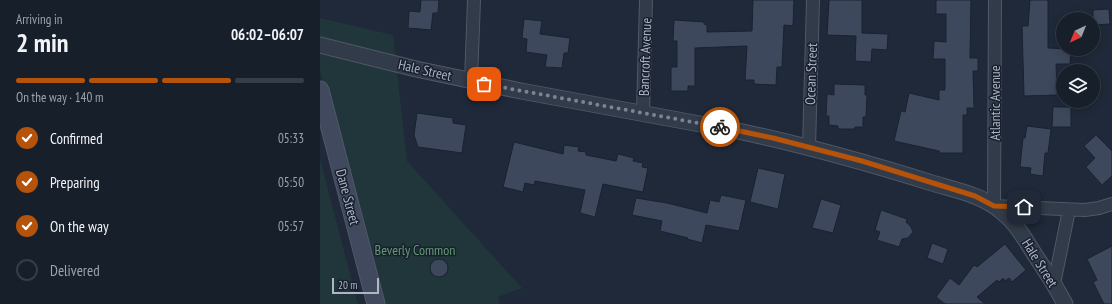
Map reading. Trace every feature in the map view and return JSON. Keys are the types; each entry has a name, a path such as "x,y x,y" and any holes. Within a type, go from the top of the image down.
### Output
{"main road":[{"name":"Dane Street","path":"320,90 376,304"}],"street":[{"path":"472,81 474,0"},
{"name":"Bancroft Avenue","path":"643,113 646,0"},
{"name":"Ocean Street","path":"809,147 813,0"},
{"name":"Atlantic Avenue","path":"994,206 996,0"},
{"name":"Hale Street","path":"320,45 472,81 738,131 809,147 975,196 994,206 1007,217 1022,234 1065,304"},
{"path":"994,206 1085,210 1112,204"},
{"path":"1054,284 1069,210"}],"green space":[{"name":"Beverly Common","path":"320,18 393,35 407,161 522,288 498,297 500,304 373,304 355,240 320,69"},
{"path":"320,159 358,304 320,304"}],"building":[{"path":"421,0 439,0 438,13 433,13 431,30 408,28 409,11 420,12"},
{"path":"753,0 794,0 793,26 784,25 782,67 777,67 776,85 754,84 754,80 745,80 747,46 695,48 695,86 688,86 688,91 671,91 671,67 677,67 677,41 673,41 674,20 704,22 704,24 707,25 707,32 752,31"},
{"path":"829,0 862,0 862,33 888,34 887,50 872,49 871,62 855,61 856,36 827,35"},
{"path":"936,0 971,0 970,58 978,58 978,71 973,71 974,108 967,108 967,115 963,115 963,153 940,153 939,151 894,141 901,111 905,112 909,93 939,100 939,90 945,90 945,59 933,59 934,41 946,42 946,14 936,14"},
{"path":"1030,0 1048,0 1048,48 1056,48 1056,56 1071,56 1070,64 1056,64 1056,95 1024,96 1022,26 1028,26"},
{"path":"1109,9 1110,24 1100,25 1100,12 1093,12 1093,10"},
{"path":"524,19 542,21 540,34 570,38 568,53 564,53 562,68 545,67 547,55 526,52 527,39 522,38"},
{"path":"834,84 865,85 865,95 867,95 866,117 863,117 863,127 855,127 855,129 838,129 838,126 829,125 829,116 826,116 827,94 834,95"},
{"path":"1053,107 1071,108 1071,127 1052,127"},
{"path":"417,113 453,118 453,123 466,125 462,153 418,147 414,135"},
{"path":"1027,126 1051,129 1048,153 1045,153 1043,176 1030,174 1031,168 1020,167 1023,138 1025,138"},
{"path":"1096,135 1112,151 1112,176 1102,185 1086,167 1095,158 1084,146"},
{"path":"514,142 563,154 564,145 579,147 578,151 586,152 586,155 616,161 618,154 634,158 633,161 643,163 642,167 648,168 643,192 603,184 595,217 580,213 585,190 535,181 534,185 525,183 523,192 503,187"},
{"path":"758,168 785,174 778,209 750,202"},
{"path":"721,195 746,200 739,231 706,225 702,243 660,231 662,221 632,215 636,198 667,203 707,213 710,200 719,202"},
{"path":"821,199 841,205 833,233 812,228"},
{"path":"881,210 907,219 906,222 911,227 913,232 908,238 902,239 899,247 877,240 880,232 875,230"},
{"path":"932,243 948,249 943,264 927,258"},
{"path":"1005,244 1026,270 1012,282 1009,278 1005,281 1003,278 999,282 997,280 977,297 985,304 945,304 936,297 950,278 959,285 974,265 977,267"},
{"path":"1112,246 1112,304 1104,304 1093,282 1097,280 1087,259"},
{"path":"435,259 443,259 448,264 446,275 443,277 435,277 430,272 430,264"}],"way so far":[{"path":"484,84 720,127"}],"route":[{"path":"720,127 773,138 862,161 975,196 994,206 1024,207"}]}
